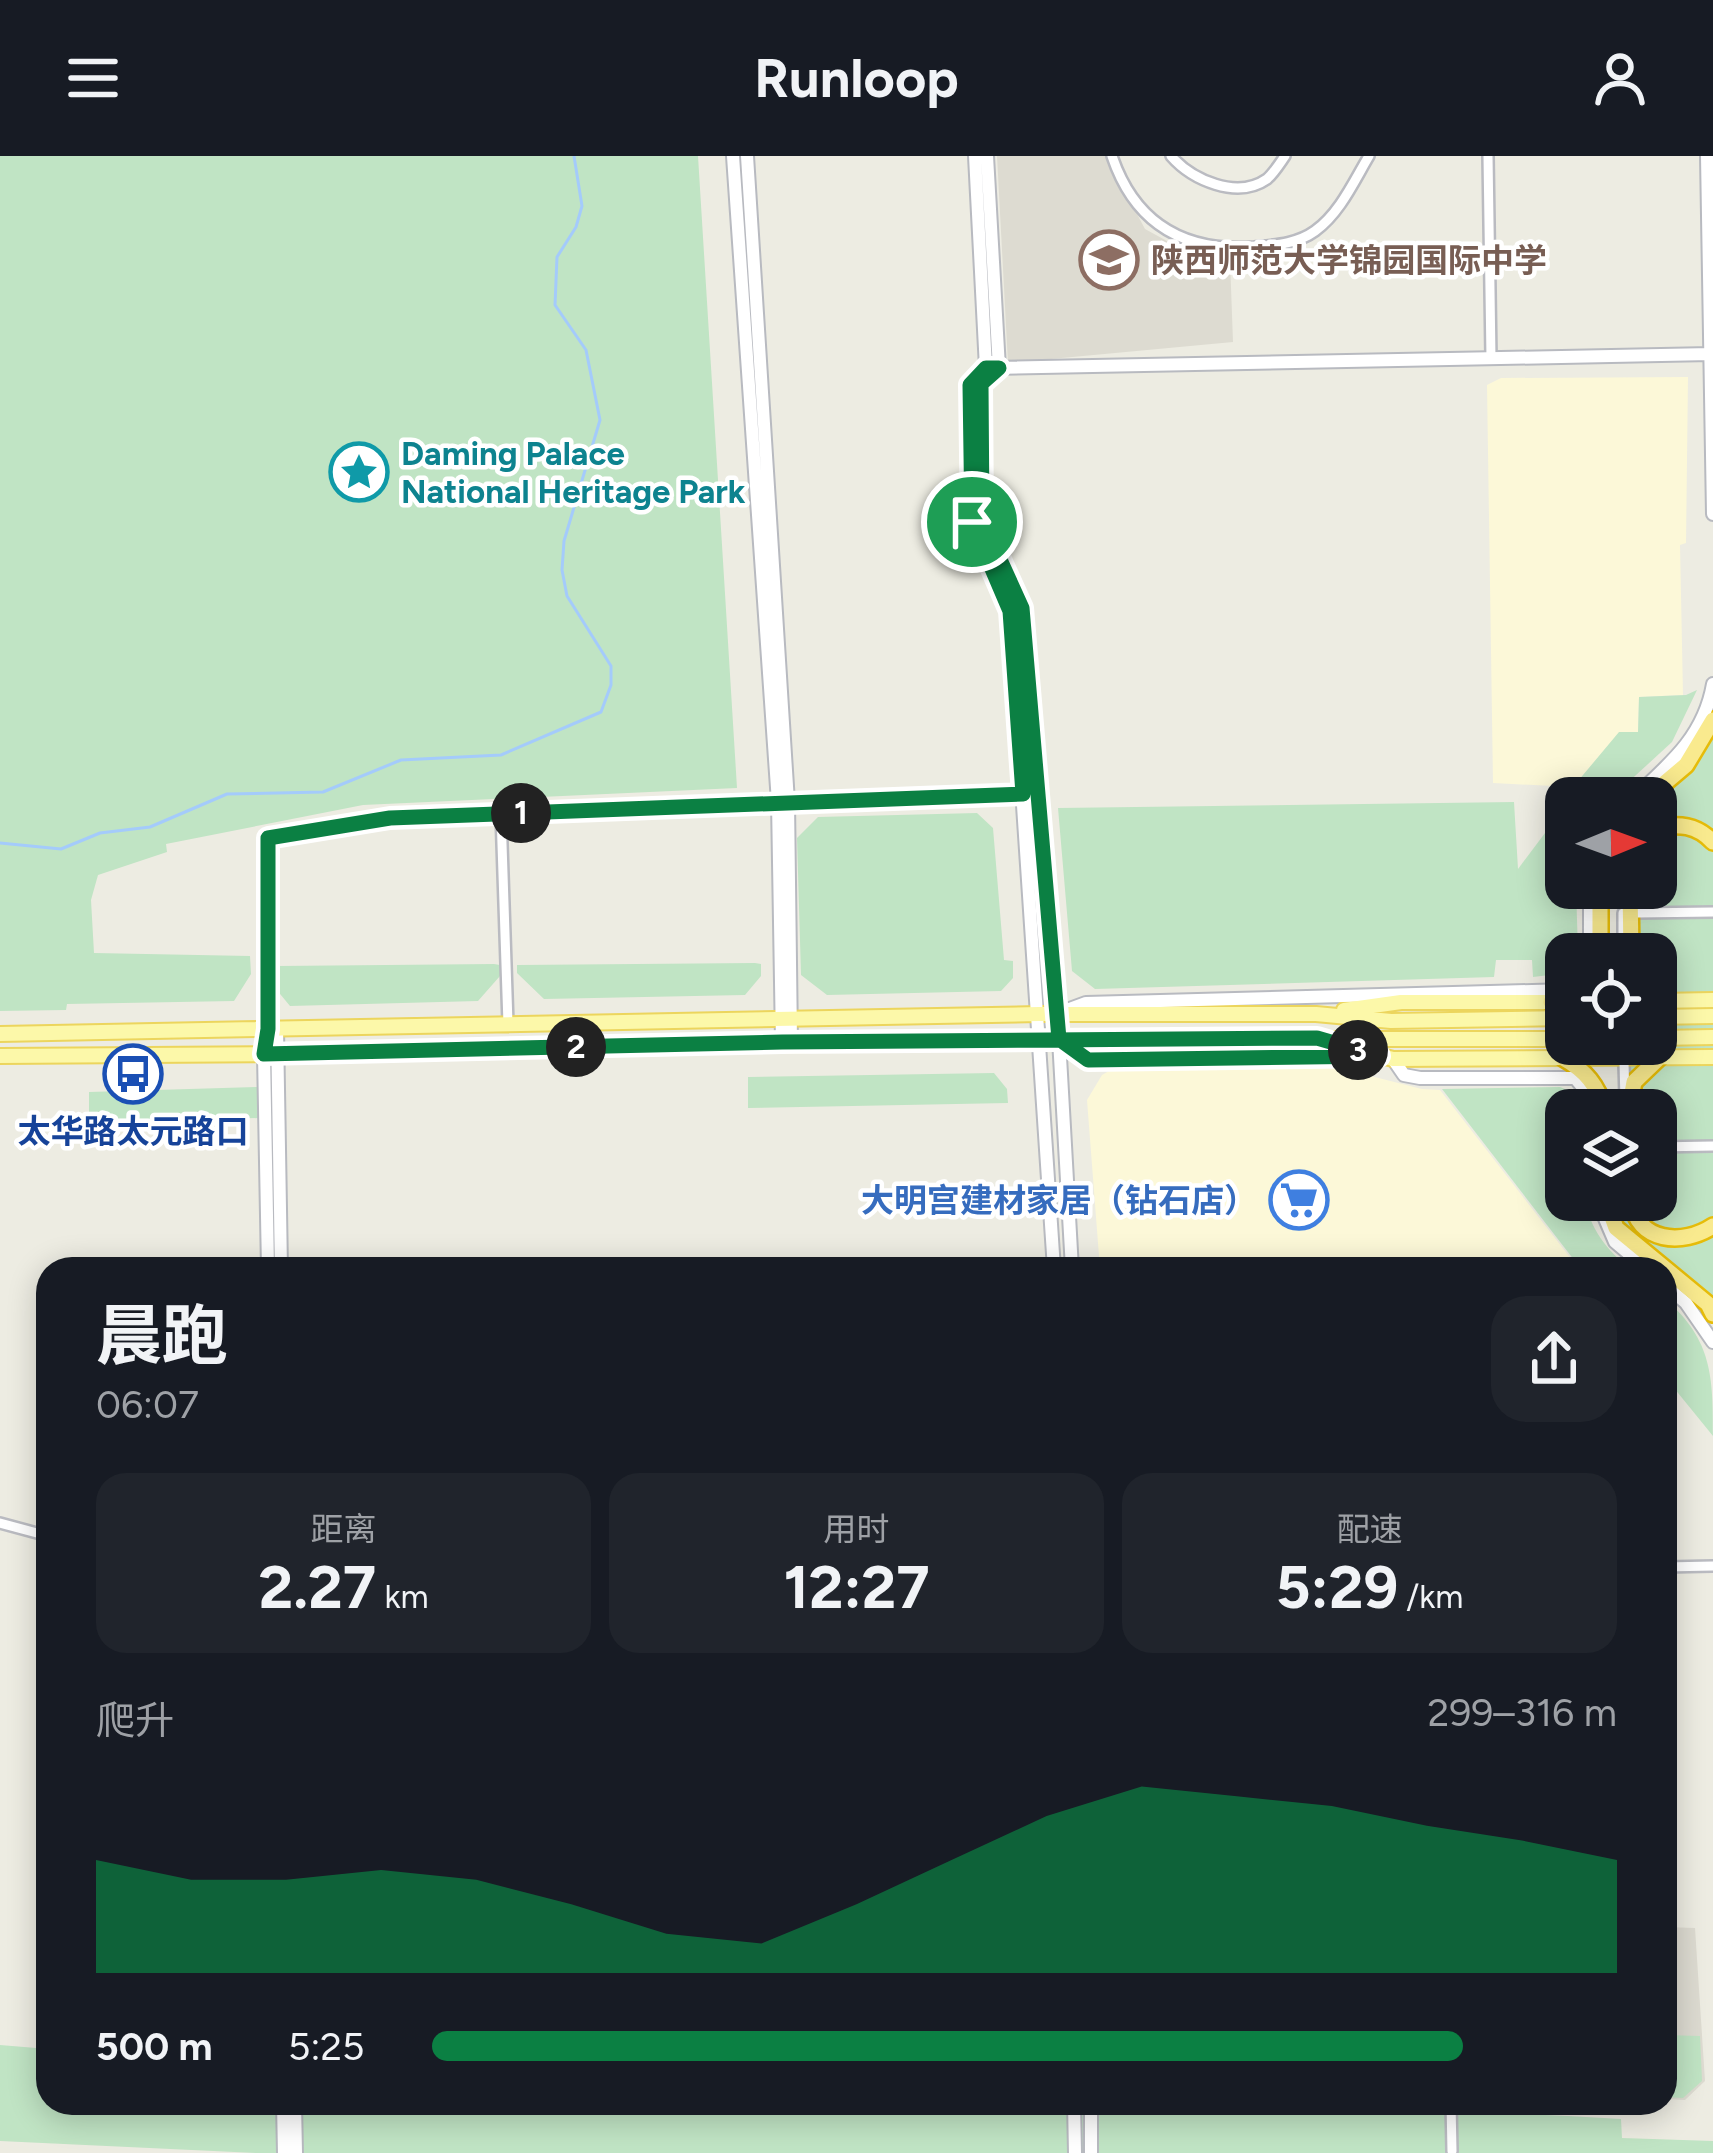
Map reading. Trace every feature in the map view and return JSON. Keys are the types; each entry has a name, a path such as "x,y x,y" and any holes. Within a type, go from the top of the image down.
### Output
{"highway":[{"path":"1672,777 1686,765 1713,720"},
{"path":"1677,827 1699,829 1713,842"},
{"path":"1577,1065 1598,1089"},
{"path":"1632,1089 1652,1065"},
{"path":"1614,1221 1651,1257"},
{"path":"1640,1221 1664,1238 1682,1240 1713,1226"},
{"path":"1677,1278 1713,1314"}],"main road":[{"path":"1316,1013 1401,1002 1545,998"},
{"path":"1677,999 1713,1000"},
{"path":"0,1034 1047,1014 1316,1013 1391,1021 1545,1018"},
{"path":"1677,1017 1713,1016"},
{"path":"1677,1037 1713,1037"},
{"path":"1317,1038 1386,1058 1545,1058"},
{"path":"0,1056 1037,1039 1545,1039"},
{"path":"1677,1056 1713,1057"}],"street":[{"path":"733,156 783,802"},
{"path":"747,156 783,802 786,1042"},
{"path":"975,156 992,368"},
{"path":"987,156 992,368 981,384 982,520 1022,608 1038,793 1047,1014 1037,1039 1053,1257"},
{"path":"1112,156 1134,202 1161,227 1189,242 1215,248 1285,244 1315,231 1342,202 1369,156"},
{"path":"1171,156 1200,178 1244,189 1268,178 1285,156"},
{"path":"1488,156 1491,358"},
{"path":"1707,156 1713,514"},
{"path":"1071,1257 1059,1039 1047,1014 1023,794 1010,611 972,522 970,385 992,368 1711,354"},
{"path":"1656,777 1696,734 1713,684"},
{"path":"268,1257 272,1029 268,838 390,818 1038,793"},
{"path":"502,814 508,1025"},
{"path":"1637,913 1713,912"},
{"path":"1607,914 1623,913 1625,933"},
{"path":"1047,1014 1086,1003 1545,998"},
{"path":"1059,1039 1088,1060 1386,1058 1404,1075 1420,1078 1576,1078 1585,1089"},
{"path":"271,1054 280,1257"},
{"path":"1677,1147 1713,1146"},
{"path":"1606,1221 1615,1242 1633,1257"},
{"path":"1677,1295 1713,1342"},
{"path":"0,1523 36,1533"},
{"path":"1677,1567 1713,1566"},
{"path":"283,2115 284,2153"},
{"path":"295,2115 296,2153"},
{"path":"1074,2115 1075,2153"},
{"path":"1090,2115 1091,2153"},
{"path":"1451,2115 1452,2151"}],"shaded area":[{"name":"陕西师范大学锦园国际中学","path":"997,156 1106,156 1145,229 1200,259 1230,260 1233,342 1008,363"},
{"path":"1688,377 1686,543 1680,545 1683,695 1639,697 1638,732 1619,733 1582,777 1545,777 1545,786 1493,783 1487,385 1501,378"},
{"path":"1331,1066 1440,1090 1570,1257 1099,1257 1087,1100 1109,1071"},
{"path":"1677,1927 1695,1928 1705,2081 1685,2100 1677,2100"}],"green space":[{"name":"Daming Palace National Heritage Park","path":"0,156 698,156 737,788 363,805 166,844 167,852 98,875 91,900 94,953 250,956 251,974 234,1001 67,1004 66,1010 0,1011"},
{"path":"1697,690 1672,742 1634,777 1581,777 1619,732 1638,732 1639,697 1686,695"},
{"path":"1713,739 1713,1308 1677,1278 1677,1257 1654,1257 1624,1221 1677,1221 1677,1089 1625,1089 1624,1065 1677,1065 1677,933 1623,933 1622,909 1677,909 1677,781"},
{"path":"1514,802 1518,869 1545,833 1545,909 1577,909 1577,933 1545,933 1545,976 1533,977 1532,960 1496,960 1494,977 1095,989 1072,971 1058,808"},
{"path":"977,813 993,828 1004,960 1013,961 1013,978 1001,991 827,995 801,975 797,838 818,817"},
{"path":"761,964 761,976 745,995 544,999 517,973 517,965"},
{"path":"500,965 500,976 478,1001 290,1006 271,983 270,970 277,966"},
{"path":"994,1073 1007,1089 1008,1103 748,1108 748,1077"},
{"path":"258,1087 259,1118 89,1123 89,1092"},
{"path":"1560,1087 1565,1089 1545,1089 1545,1221 1592,1221 1617,1257 1572,1257 1442,1089"},
{"path":"1677,1310 1693,1330 1707,1361 1713,1436 1677,1392"},
{"path":"1677,2035 1700,2036 1702,2081 1683,2098 1677,2098"},
{"path":"0,2045 36,2048 36,2115 1534,2115 1621,2119 1622,2138 1713,2141 1713,2153 256,2153 0,2141"}],"waterway":[{"path":"0,843 61,849 100,833 150,827 227,794 323,792 401,760 501,755 601,712 611,685 611,666 567,596 562,570 564,541 600,420 586,350 555,305 557,257 576,227 582,206 574,156"}],"place":[{"name":"陕西师范大学锦园国际中学","path":"1109,260"},
{"name":"Daming Palace National Heritage Park","path":"359,472"},
{"name":"太华路太元路口","path":"133,1074"},
{"name":"大明宫建材家居（钻石店）","path":"1299,1200"}],"route":[{"path":"972,522 970,385 986,368 999,368 981,384 982,520 1022,608 1059,1039 1088,1060 1379,1056 1317,1038 1059,1039 782,1042 264,1054 268,838 390,818 1023,794 1010,611 972,522"}]}
